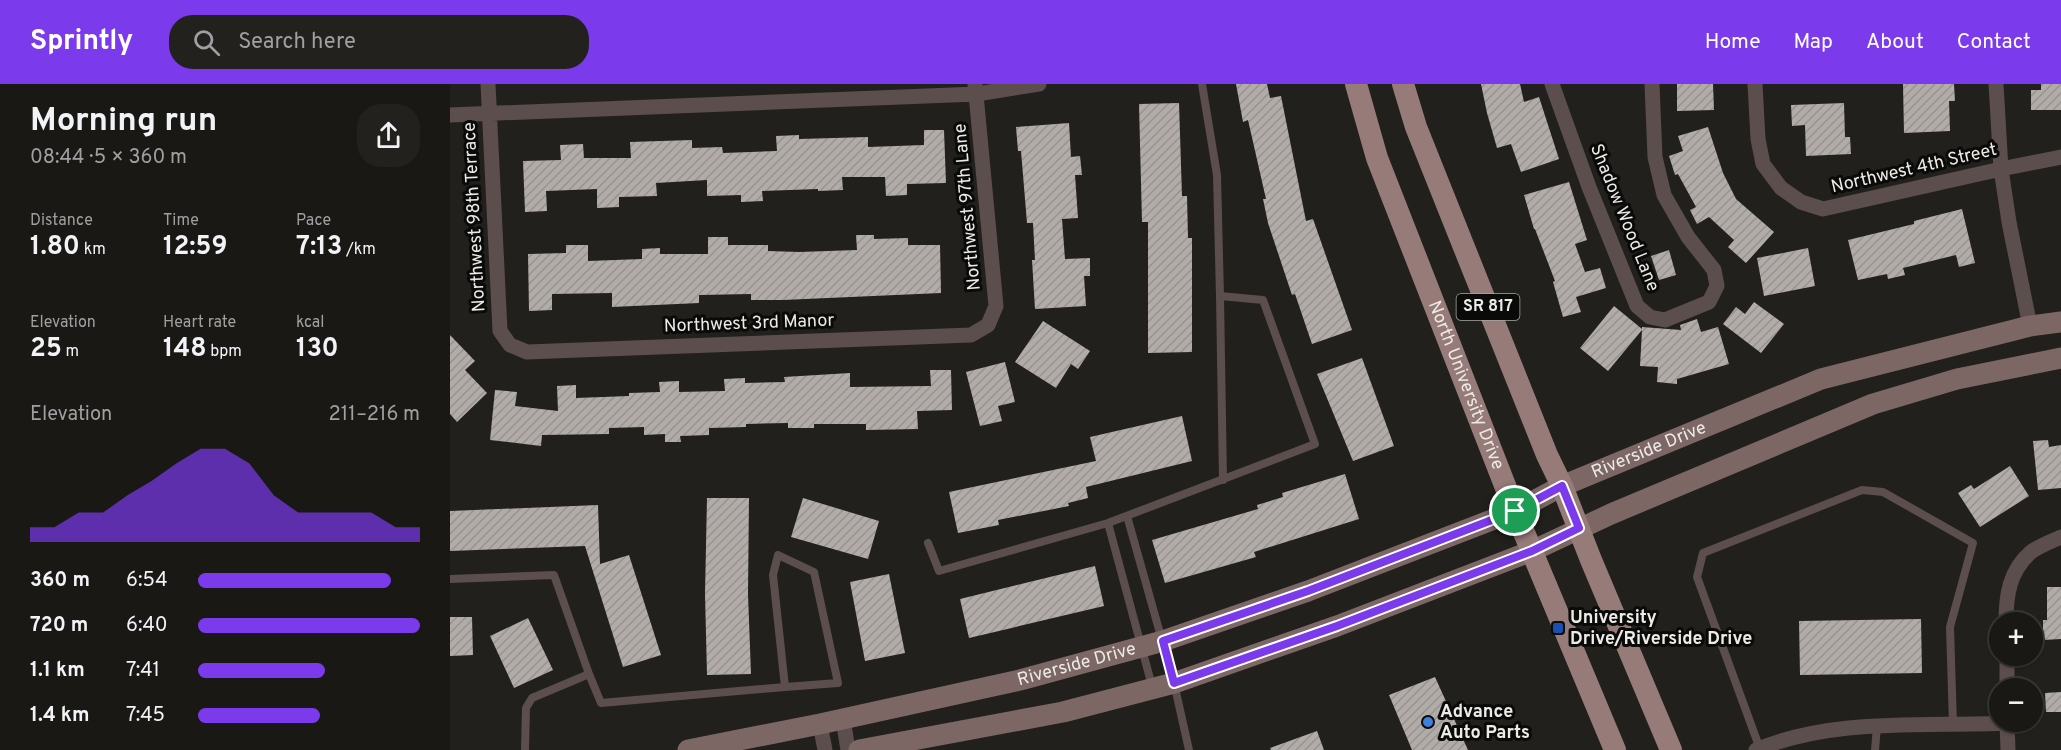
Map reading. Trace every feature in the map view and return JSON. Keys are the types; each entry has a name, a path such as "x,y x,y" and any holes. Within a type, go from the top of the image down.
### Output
{"main road":[{"name":"North University Drive","path":"1356,84 1377,158 1515,511 1615,750"},
{"name":"SR 817","path":"1403,84 1416,126 1546,455 1562,486 1671,750"}],"street":[{"name":"Northwest 98th Terrace","path":"488,84 500,331 510,345"},
{"path":"450,115 1039,84"},
{"name":"Shadow Wood Lane","path":"1552,84 1589,187 1637,306 1650,317 1665,320 1709,302 1717,286 1714,270 1688,237 1664,195 1655,157 1652,84"},
{"name":"Northwest 4th Street","path":"1755,84 1758,139 1762,164 1781,188 1801,202 1823,209 2061,157"},
{"path":"1996,84 2001,169 2030,326"},
{"name":"Northwest 97th Lane","path":"976,89 996,306 988,325"},
{"name":"Riverside Drive","path":"688,750 1020,680 1163,641 1308,591 1515,511 1562,486 1821,380 2030,326 2061,322"},
{"name":"Northwest 3rd Manor","path":"510,345 527,352 971,335 988,325"},
{"path":"859,750 1063,712 1174,683 1337,626 1532,551 1579,528 1873,405 1957,379 2061,358"},
{"path":"2006,612 2006,598 2015,572 2031,552 2061,537"},
{"path":"843,719 848,750"},
{"path":"1758,749 1781,740 1852,727 1989,723"},
{"path":"820,724 825,750"},
{"path":"2007,732 2008,750"}],"lane":[{"path":"1202,84 1217,175 1223,480"},
{"path":"928,543 939,572 1127,516 1315,444 1263,300 1220,296"},
{"path":"1758,749 1697,577 1703,553 1862,490 1883,492 1972,543 1950,627 1953,725"},
{"path":"1127,516 1163,641 1189,750"},
{"path":"1108,522 1153,688"},
{"path":"450,579 555,575 601,703 838,683 814,572 778,555 773,575 785,687"},
{"path":"525,750 526,708 532,698 589,674"},
{"path":"1875,750 1877,726"}],"building":[{"path":"1236,84 1267,84 1270,98 1281,96 1306,221 1313,219 1352,330 1312,344 1295,294 1292,295 1268,223 1263,199 1266,199 1248,120 1243,122"},
{"path":"1481,84 1520,84 1524,102 1539,97 1559,159 1521,172 1511,144 1497,148"},
{"path":"1677,84 1713,84 1714,110 1677,111"},
{"path":"1903,84 1954,84 1955,101 1949,101 1950,131 1904,133"},
{"path":"2041,84 2061,84 2061,110 2031,110 2031,90 2041,90"},
{"path":"1179,103 1182,196 1187,196 1188,238 1192,238 1192,352 1148,353 1148,222 1142,222 1139,104"},
{"path":"1844,103 1845,137 1850,137 1851,154 1806,156 1805,125 1792,126 1791,105"},
{"path":"1069,123 1071,157 1080,156 1082,175 1075,175 1078,218 1062,219 1065,259 1090,258 1090,276 1084,276 1086,306 1035,309 1032,260 1035,260 1033,223 1027,223 1021,151 1018,151 1016,127"},
{"path":"1708,127 1723,173 1736,199 1774,232 1746,263 1728,247 1734,240 1709,217 1697,224 1690,210 1696,207 1678,174 1675,175 1669,156 1683,151 1678,136"},
{"path":"924,130 944,130 946,183 907,184 907,195 886,196 885,177 842,177 843,190 762,191 763,201 741,202 741,195 707,196 707,180 656,183 657,196 619,197 619,207 597,208 597,189 546,191 547,211 525,212 523,161 561,160 560,145 583,144 584,158 631,158 630,142 692,140 692,148 722,147 723,153 777,151 776,136 799,135 799,139 868,137 868,147 924,145"},
{"path":"1569,182 1587,240 1575,244 1585,272 1600,268 1606,288 1576,297 1581,312 1563,317 1553,282 1555,281 1534,229 1524,195"},
{"path":"1962,209 1975,263 1959,267 1956,255 1903,268 1905,275 1888,279 1887,274 1858,280 1848,240 1914,224 1914,221"},
{"path":"856,235 874,235 874,239 908,238 908,245 940,245 941,293 783,300 751,300 751,294 699,295 699,303 612,307 612,293 552,294 552,310 529,311 528,254 566,253 566,245 588,245 588,261 642,259 642,249 660,248 660,254 708,254 708,237 728,237 728,245 768,245 768,251 857,250"},
{"path":"1808,248 1815,286 1764,296 1757,258"},
{"path":"1669,250 1676,275 1659,280 1651,256"},
{"path":"1754,302 1784,324 1761,353 1723,324 1736,307 1745,314"},
{"path":"1614,306 1642,329 1642,327 1681,330 1680,325 1697,319 1701,332 1718,327 1729,364 1677,379 1677,384 1657,382 1658,367 1640,366 1642,330 1608,371 1580,348"},
{"path":"1043,321 1090,351 1078,369 1071,364 1056,388 1015,362"},
{"path":"450,335 475,361 465,370 487,393 457,422 450,414"},
{"path":"1362,358 1394,446 1353,461 1317,374"},
{"path":"1005,362 1015,402 998,406 1002,421 980,426 966,372"},
{"path":"930,370 951,370 952,410 917,411 918,429 866,430 866,424 814,424 814,428 788,428 788,423 746,424 746,427 709,428 709,435 680,436 681,442 665,442 665,434 644,435 644,427 609,428 609,434 542,435 541,446 490,440 495,390 517,392 515,406 558,411 557,386 576,385 576,398 629,396 629,393 660,392 659,382 679,381 679,392 725,391 724,379 745,378 745,383 785,382 784,377 850,373 850,387 931,386"},
{"path":"1182,416 1192,461 1086,487 1088,498 1068,503 1069,506 998,520 999,525 958,533 949,492 1096,461 1090,437"},
{"path":"2048,440 2049,447 2061,445 2061,488 2038,490 2033,441"},
{"path":"2010,466 2029,496 1980,527 1958,493 1971,485 1974,489"},
{"path":"1345,474 1359,519 1254,552 1256,557 1165,583 1152,540 1258,509 1257,505 1283,497 1282,493"},
{"path":"707,498 749,498 748,594 751,674 707,675 705,594"},
{"path":"803,498 879,521 868,559 791,537"},
{"path":"598,505 600,564 629,555 661,655 623,667 585,546 450,551 450,511"},
{"path":"1095,566 1104,606 969,638 960,599"},
{"path":"889,574 905,653 865,661 850,582"},
{"path":"2047,587 2061,587 2061,639 2043,640 2043,620 2047,620"},
{"path":"450,617 472,617 473,655 450,656"},
{"path":"528,618 553,670 514,688 490,636"},
{"path":"1921,619 1922,673 1800,675 1799,621"},
{"name":"Advance Auto Parts","path":"1435,677 1468,750 1412,750 1389,695"},
{"path":"2061,692 2061,712 2046,712 2045,693"},
{"path":"1317,731 1324,750 1271,750 1270,748"}],"place":[{"name":"University Drive/Riverside Drive","path":"1558,628"},
{"name":"Advance Auto Parts","path":"1428,722"}],"route":[{"path":"1562,486 1579,528 1532,551 1337,626 1174,683 1163,641 1308,591 1515,511 1562,486"}]}
